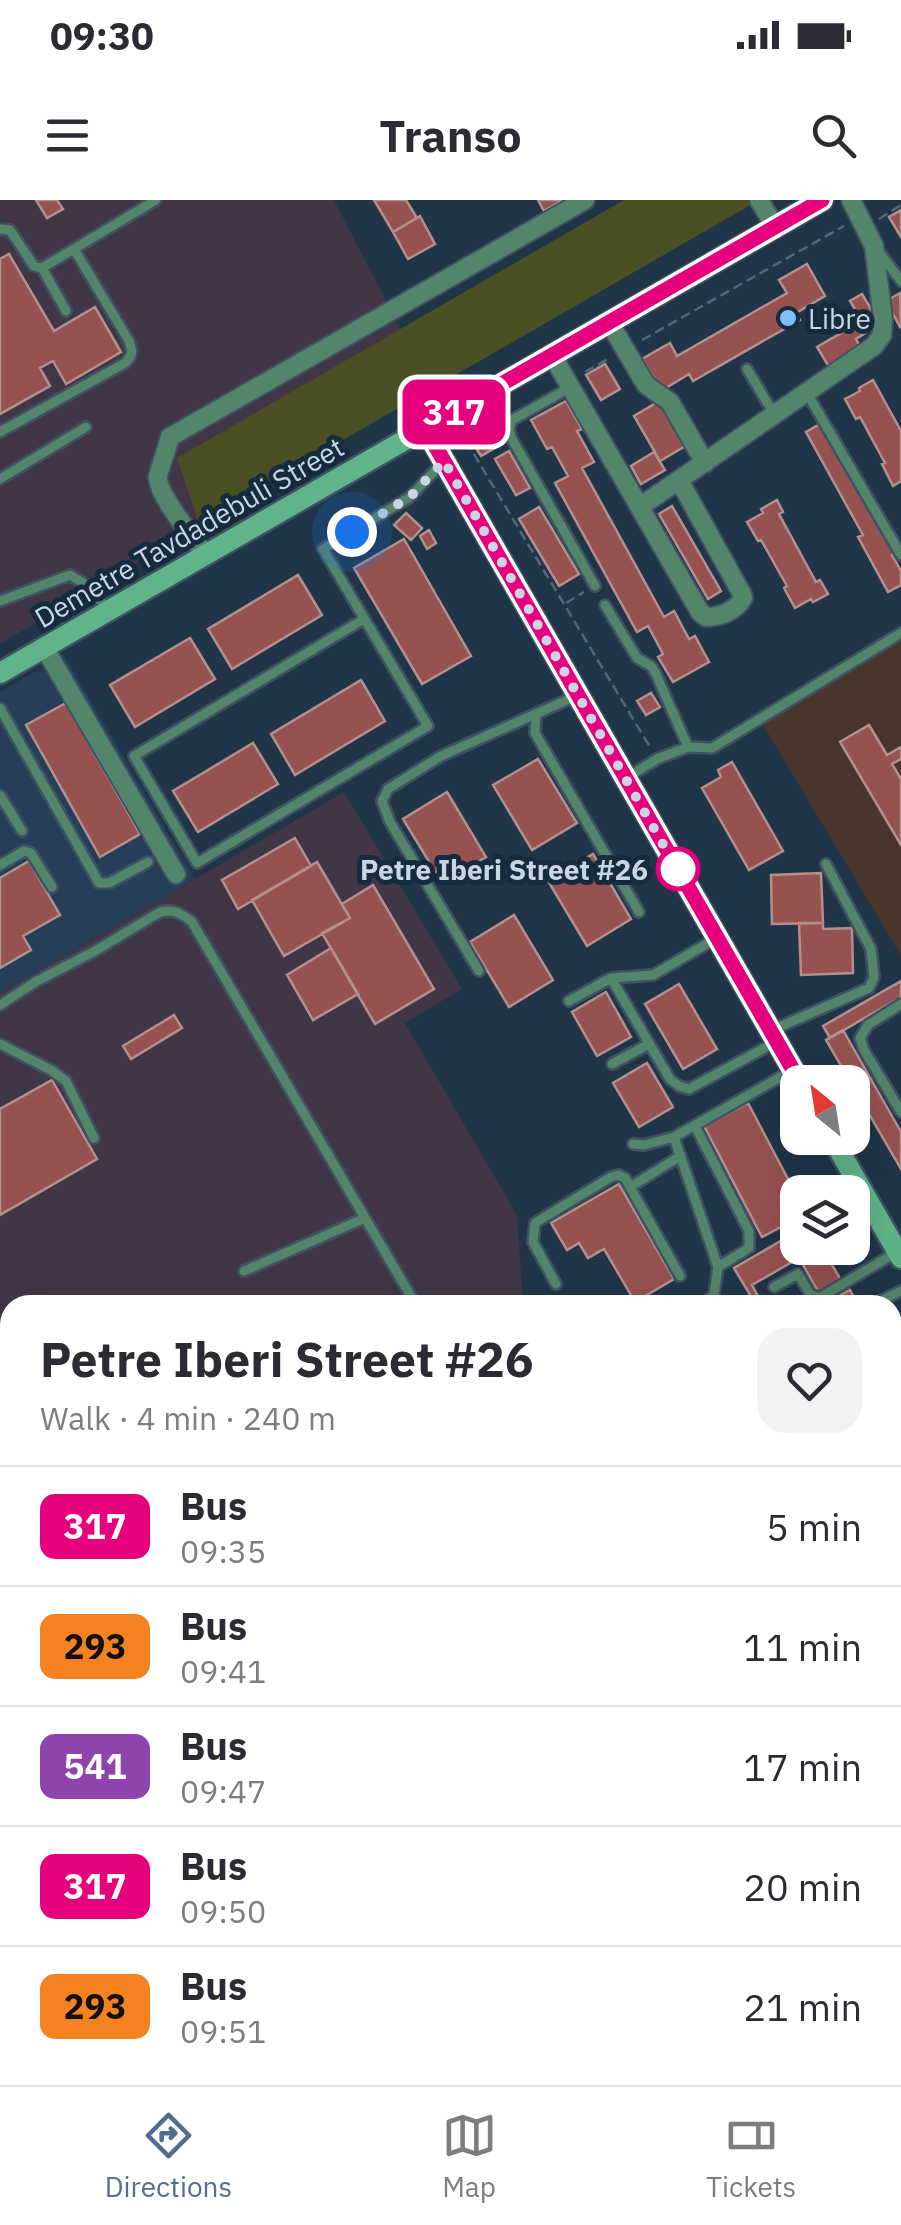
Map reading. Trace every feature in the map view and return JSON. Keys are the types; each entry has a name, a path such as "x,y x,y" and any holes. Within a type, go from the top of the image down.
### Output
{"main road":[{"name":"Demetre Tavdadebuli Street","path":"0,673 822,200"},
{"path":"425,428 791,1065"},
{"path":"842,1155 899,1255"}],"street":[{"path":"206,554 165,499 158,476 170,436 585,200"},
{"path":"759,200 775,227"},
{"path":"641,506 874,346 882,335 874,246 850,200"},
{"path":"610,322 646,385 670,402 706,462"},
{"path":"552,355 700,612 720,616 738,606 743,598 741,589 680,480"},
{"path":"44,647 176,874"}],"lane":[{"path":"0,229 10,230 34,266 42,268 156,200"},
{"path":"874,246 901,281"},
{"path":"0,432 132,356 128,341 74,249"},
{"path":"42,268 66,311"},
{"path":"747,369 774,414"},
{"path":"569,384 512,420 509,428 595,586"},
{"path":"807,392 901,556"},
{"path":"0,479 86,427"},
{"path":"364,619 134,756 197,863 428,726 323,549 410,497 442,457"},
{"path":"0,601 70,575 85,584 109,610"},
{"path":"606,605 636,658 655,672 688,746"},
{"path":"626,779 657,759 688,746 712,748 901,633"},
{"path":"479,972 390,822 382,801 388,789 442,756 578,695"},
{"path":"0,708 99,883 109,884 148,862"},
{"path":"536,714 535,733 639,912"},
{"path":"0,795 22,832"},
{"path":"0,866 24,851 31,853 52,887"},
{"path":"611,978 670,1079 689,1089 774,1036 869,988 874,977 871,950 826,864"},
{"path":"0,1005 160,912 171,910 181,914 192,922 410,1295"},
{"path":"569,1001 611,978 653,975 717,938"},
{"path":"901,1004 868,1025 860,1038 901,1112"},
{"path":"0,1044 66,1081 94,1138"},
{"path":"612,1064 650,1044"},
{"path":"633,1144 674,1137 780,1084"},
{"path":"695,1126 749,1231 749,1248 718,1267"},
{"path":"674,1137 718,1267 713,1295"},
{"path":"630,1187 680,1158"},
{"path":"556,1284 533,1242 535,1223 618,1175 625,1178 680,1276"},
{"path":"244,1271 365,1218"},
{"path":"825,1295 899,1255"},
{"path":"774,1288 798,1274 812,1295"}],"path":[{"path":"569,384 860,217 876,220 901,206"},
{"path":"442,457 500,420"},
{"path":"466,439 657,759"},
{"path":"564,604 595,586"}],"shaded area":[{"path":"0,200 334,200 431,388 0,644"},
{"path":"901,638 901,956 761,721"},
{"path":"64,655 195,879 0,993 0,692"},
{"path":"344,792 462,989 405,1023 517,1215 522,1295 0,1295 0,993"}],"green space":[{"path":"624,200 759,200 199,523 177,458"}],"building":[{"path":"36,200 57,200 63,209 47,218"},
{"path":"374,200 406,200 417,218 393,232"},
{"path":"538,200 563,200 544,211"},
{"path":"901,210 901,237 889,217"},
{"path":"420,216 435,244 408,259 393,232"},
{"path":"9,254 54,331 95,307 121,352 66,384 53,361 40,368 50,386 0,414 0,259"},
{"path":"807,264 825,296 796,313 800,320 693,381 689,374 661,391 642,359 670,343 677,356 787,293 779,280"},
{"path":"900,293 901,326 900,327 886,301"},
{"path":"862,294 880,324 856,339 861,348 829,367 817,347 862,321 850,301"},
{"path":"605,364 620,389 601,400 586,375"},
{"path":"873,380 901,431 901,481 893,486 860,417 856,419 845,399"},
{"path":"661,400 687,445 660,461 634,416"},
{"path":"566,401 594,462 582,468 664,617 674,611 689,639 695,636 709,662 673,682 658,657 663,654 648,626 637,632 555,483 568,476 531,420"},
{"path":"822,423 896,553 892,555 901,571 901,585 888,592 858,537 863,535 806,432"},
{"path":"496,427 505,442 481,456 476,448 485,442 481,435"},
{"path":"509,451 530,488 516,495 495,459"},
{"path":"654,452 665,470 641,484 631,466"},
{"path":"777,500 783,512 779,514 816,582 820,580 828,594 795,608 784,588 787,586 747,522"},
{"path":"672,506 721,591 708,599 659,514"},
{"path":"539,507 579,574 559,586 519,519"},
{"path":"406,513 422,528 411,540 394,525"},
{"path":"429,530 436,543 427,549 420,536"},
{"path":"404,539 471,656 422,684 354,568"},
{"path":"298,575 322,615 232,669 208,629"},
{"path":"190,638 215,679 135,727 110,685"},
{"path":"361,680 385,721 295,775 271,734"},
{"path":"651,693 660,707 646,715 637,701"},
{"path":"66,703 140,834 100,857 26,725"},
{"path":"869,725 887,755 901,747 901,759 892,764 901,779 901,845 840,742"},
{"path":"253,743 278,784 198,832 173,791"},
{"path":"538,759 577,823 532,850 493,785"},
{"path":"732,762 783,851 749,870 702,788 721,777 718,770"},
{"path":"447,792 486,857 442,883 403,819"},
{"path":"295,838 311,866 238,909 222,880"},
{"path":"593,854 631,919 587,946 548,881"},
{"path":"29,861 60,915 23,936 31,950 0,968 0,878"},
{"path":"317,862 350,918 284,956 252,900"},
{"path":"821,873 823,923 772,924 771,875"},
{"path":"373,885 434,989 375,1024 322,933 350,918 342,904"},
{"path":"514,915 553,980 509,1007 470,942"},
{"path":"799,923 823,923 823,929 852,928 853,973 801,975"},
{"path":"331,948 358,994 313,1020 287,975"},
{"path":"901,981 901,997 830,1038 823,1026"},
{"path":"679,984 717,1049 683,1069 645,1004"},
{"path":"606,992 631,1037 597,1056 572,1012"},
{"path":"174,1015 182,1028 131,1059 123,1046"},
{"path":"843,1030 863,1065 841,1065 826,1040"},
{"path":"647,1063 673,1107 639,1127 613,1083"},
{"path":"870,1077 901,1132 901,1169 870,1116"},
{"path":"52,1080 97,1159 0,1215 0,1109"},
{"path":"748,1103 786,1175 780,1175 780,1228 762,1237 704,1126"},
{"path":"619,1184 674,1279 647,1295 631,1295 604,1249 588,1258 579,1243 567,1250 551,1223"},
{"path":"780,1241 780,1265 787,1265 752,1285 758,1295 750,1295 734,1268"},
{"path":"803,1265 832,1265 841,1280 819,1293"}],"bus line":[{"name":"317","path":"790,1065 425,428 822,200"}],"place":[{"name":"Libre","path":"788,318"},
{"name":"Petre Iberi Street #26","path":"678,869"}],"route":[{"path":"352,532 410,497 444,461 680,874 678,869"}]}
